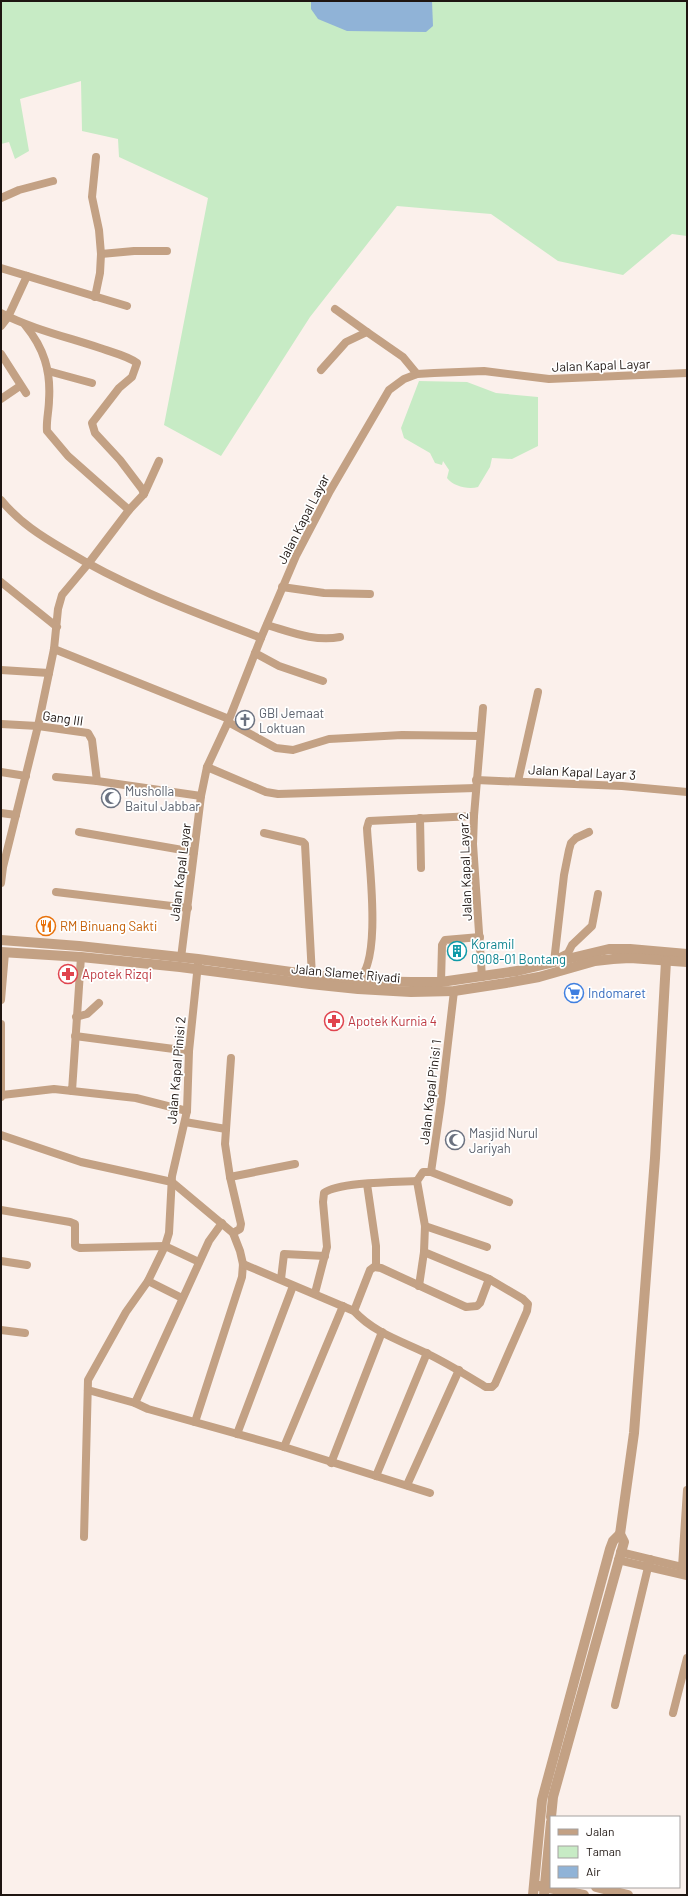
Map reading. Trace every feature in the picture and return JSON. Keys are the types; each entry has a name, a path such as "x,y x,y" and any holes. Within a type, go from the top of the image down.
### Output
{"street":[{"path":"95,297 100,273 101,254 99,230 92,197 96,157"},
{"path":"1,198 19,190 52,181"},
{"path":"101,254 134,251 166,251"},
{"path":"1,268 127,306"},
{"path":"1,326 5,315 26,276"},
{"path":"335,309 403,357 417,374"},
{"path":"5,315 25,325 110,351 137,363 132,377 119,388 92,423 95,433 120,460 142,489 144,494"},
{"path":"25,325 38,341 48,370 49,401 47,431 68,456 129,510"},
{"path":"321,370 346,342 367,332"},
{"path":"1,354 23,390 1,399"},
{"path":"48,370 92,383"},
{"name":"Jalan Kapal Layar","path":"181,958 201,796 207,767 228,721 282,587 310,528 375,412 389,390 404,379 417,374 484,371 549,379 687,373"},
{"path":"1,883 2,866 38,726 54,649 58,609 62,595 88,564 129,510 144,494 159,461"},
{"path":"1,500 10,511 30,528 88,564 114,578 191,611 261,638"},
{"path":"2,584 57,627"},
{"path":"282,587 324,593 370,594"},
{"path":"267,624 316,638 328,639 340,637"},
{"path":"54,649 141,682 228,721 276,748 284,750 293,750 329,739 402,735 480,736"},
{"path":"255,653 280,666 323,681"},
{"path":"1,670 49,673"},
{"path":"518,781 538,692"},
{"name":"Jalan Kapal Layar 2","path":"482,977 473,844 476,784 483,708"},
{"name":"Gang III","path":"1,724 38,726 88,734 91,736 97,781"},
{"name":"Jalan Kapal Layar 3","path":"207,767 266,792 278,794 518,781 622,786 687,792"},
{"path":"1,772 26,776"},
{"path":"56,777 97,781 201,796"},
{"path":"1,813 16,815"},
{"path":"356,980 358,980 367,966 370,958 374,914 369,872 369,820 474,816"},
{"path":"420,818 420,868"},
{"path":"79,832 194,852"},
{"path":"555,960 564,875 569,850 576,838 589,832"},
{"path":"264,833 303,842 305,844 312,976"},
{"path":"56,892 188,908"},
{"path":"555,960 568,953 572,945 592,926 598,894"},
{"path":"441,982 442,944 445,940 480,937"},
{"name":"Jalan Slamet Riyadi","path":"1,940 79,946 181,958 198,964 351,989 411,987 482,977 609,949 630,949 687,954"},
{"path":"1,1000 3,952"},
{"name":"Jalan Slamet Riyadi","path":"3,952 198,964 454,991 538,977 595,961 630,958 687,962"},
{"path":"72,1091 81,957"},
{"path":"552,1816 554,1796 624,1542 620,1534 634,1433 655,1165 666,961"},
{"name":"Jalan Kapal Pinisi 2","path":"84,1537 88,1380 92,1370 126,1312 148,1280 166,1246 169,1233 174,1166 187,1111 189,1052 198,964"},
{"name":"Jalan Kapal Pinisi 1","path":"430,1172 441,1104 454,991"},
{"path":"76,1017 87,1014 99,1003"},
{"path":"1,1024 1,1096 54,1089 136,1098 187,1111"},
{"path":"75,1036 189,1052"},
{"path":"231,1058 225,1151 241,1224 240,1229 233,1233"},
{"path":"185,1122 226,1129"},
{"path":"1,1135 80,1162 172,1182 233,1233 243,1264 242,1277 195,1422"},
{"path":"230,1177 295,1164"},
{"path":"419,1286 424,1252 425,1226 417,1180 423,1172 430,1172 509,1202"},
{"path":"315,1293 328,1239 323,1202 324,1193 342,1186 417,1180"},
{"path":"367,1184 376,1246 376,1267"},
{"path":"1,1210 75,1224 76,1246 80,1248 166,1246 199,1262"},
{"path":"135,1403 209,1241 222,1223"},
{"path":"425,1226 487,1247"},
{"path":"243,1264 281,1279 294,1286 315,1293 354,1311 363,1321 382,1332 428,1353 486,1387 492,1387 495,1384 528,1311 526,1302 489,1279 424,1252"},
{"path":"281,1279 284,1254 325,1256"},
{"path":"1,1261 27,1265"},
{"path":"376,1267 461,1306 473,1307 480,1303 489,1279"},
{"path":"354,1311 370,1270 376,1267"},
{"path":"148,1280 182,1298"},
{"path":"237,1434 294,1286"},
{"path":"284,1448 343,1306"},
{"path":"1,1330 25,1333"},
{"path":"331,1463 382,1332"},
{"path":"376,1476 428,1353"},
{"path":"407,1485 459,1370"},
{"path":"88,1390 430,1493"},
{"path":"649,1563 684,1567 687,1490"},
{"path":"584,1895 533,1890 542,1800 613,1541 620,1534"},
{"path":"619,1556 649,1563 687,1576"},
{"path":"615,1705 649,1563"},
{"path":"589,1628 600,1631"},
{"path":"673,1713 687,1658"},
{"path":"544,1891 548,1875 550,1840"},
{"path":"535,1873 548,1875"},
{"path":"600,1888 628,1895"}],"green space":[{"path":"1,1 687,1 687,236 672,234 623,275 558,261 491,214 397,206 310,317 221,456 164,425 208,198 119,157 118,139 82,131 81,81 20,99 29,151 15,159 9,142 1,144"},
{"path":"419,381 467,382 496,393 538,397 538,446 512,459 492,458 490,467 478,487 465,488 453,483 447,478 449,470 443,461 442,465 435,463 430,453 404,438 401,428"}],"water":[{"path":"311,1 432,1 433,26 426,32 347,31 318,19 311,9"}],"place":[{"name":"GBI Jemaat Loktuan","path":"245,720"},
{"name":"Musholla Baitul Jabbar","path":"111,798"},
{"name":"RM Binuang Sakti","path":"46,926"},
{"name":"Koramil 0908-01 Bontang","path":"457,951"},
{"name":"Apotek Rizqi","path":"68,974"},
{"name":"Indomaret","path":"574,993"},
{"name":"Apotek Kurnia 4","path":"334,1021"},
{"name":"Masjid Nurul Jariyah","path":"455,1140"}]}
